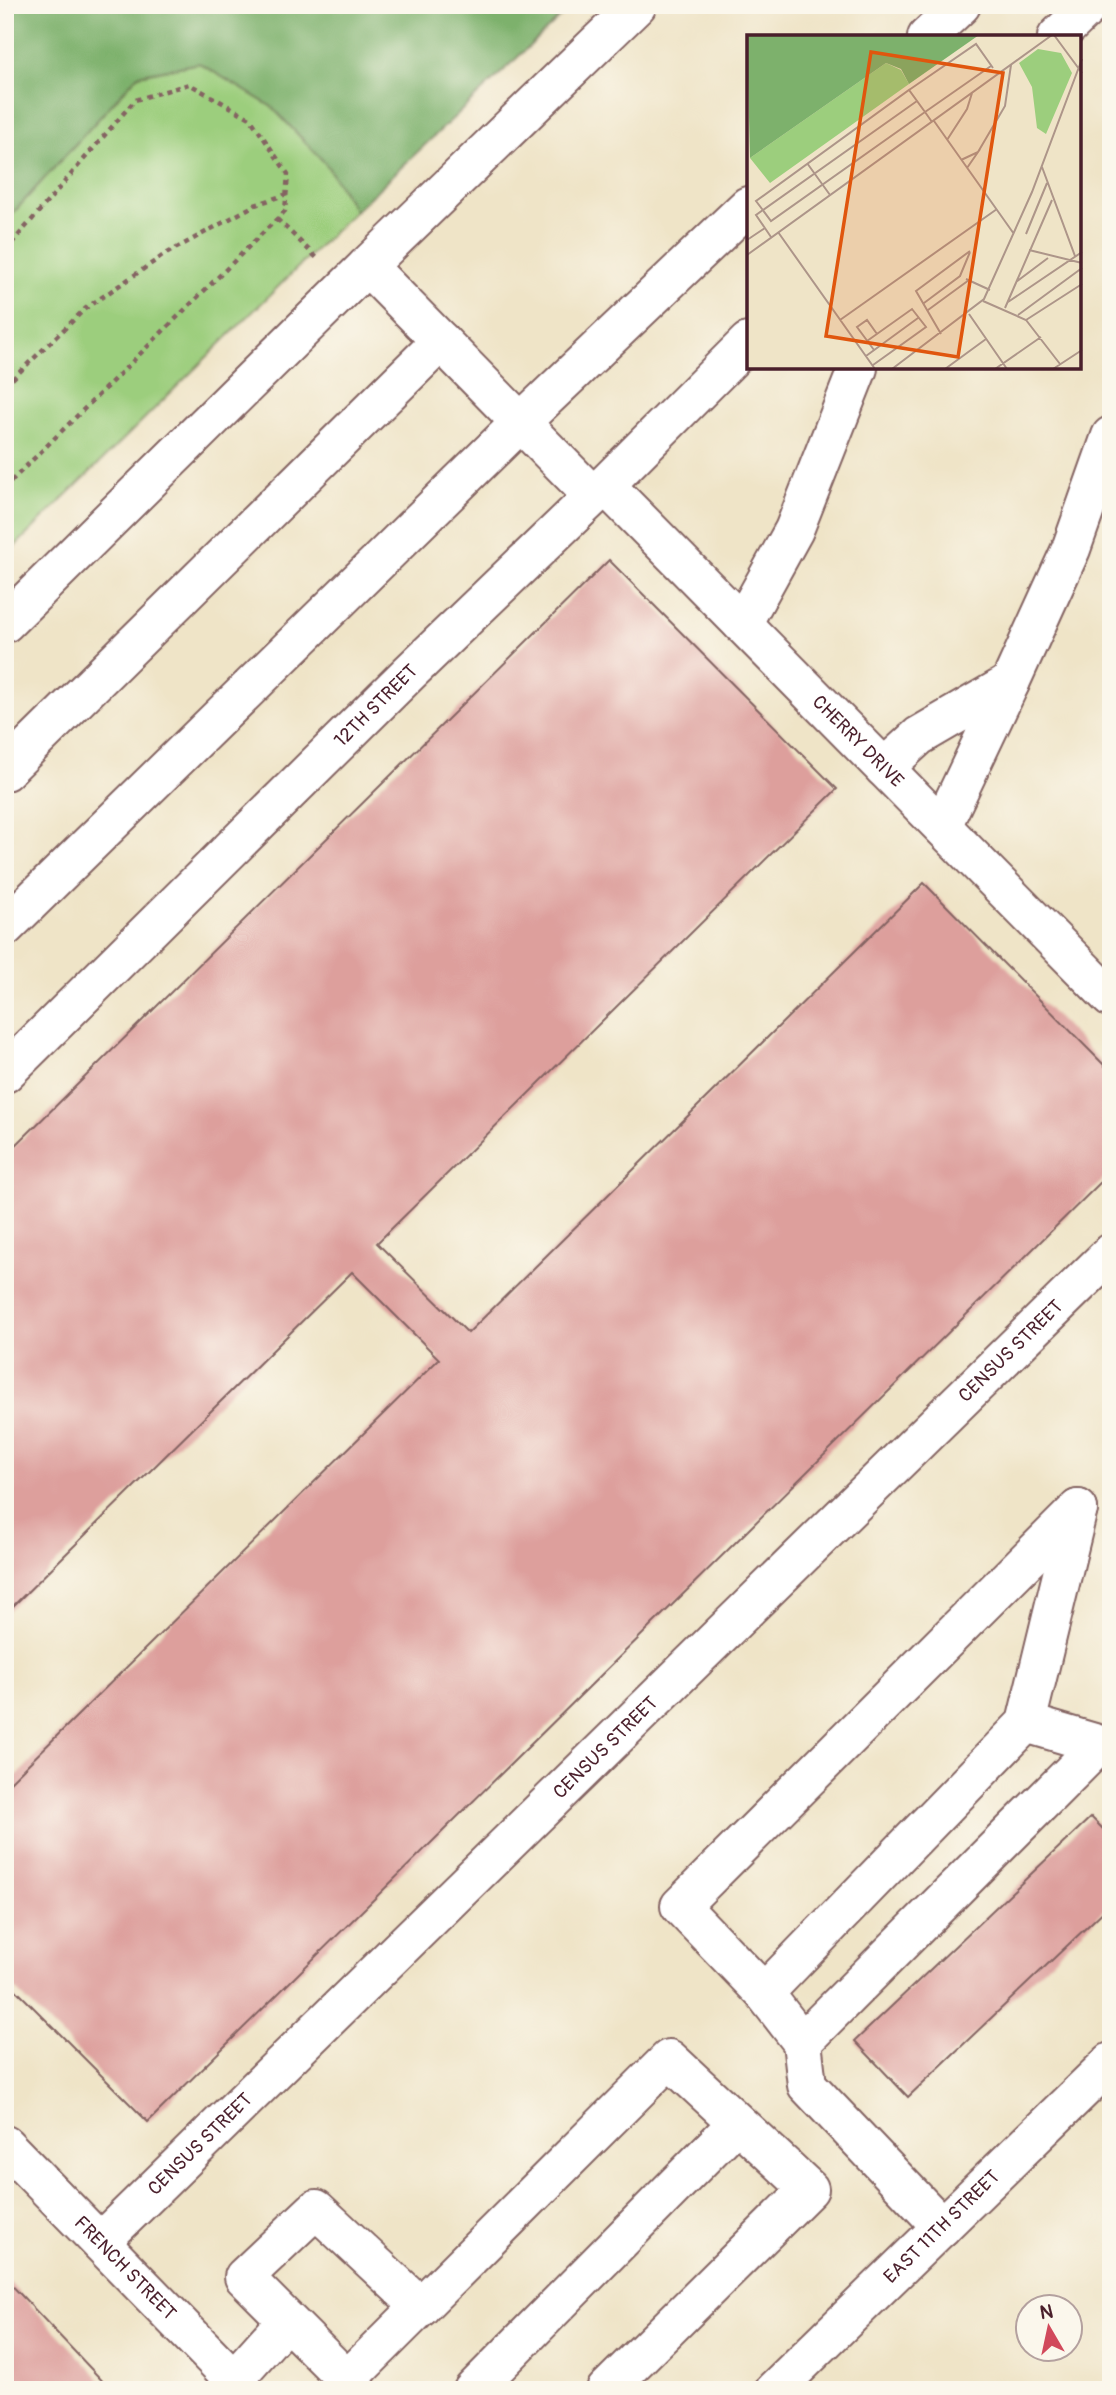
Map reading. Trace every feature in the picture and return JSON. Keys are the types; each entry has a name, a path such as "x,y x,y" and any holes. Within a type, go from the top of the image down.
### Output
{"street":[{"path":"5,623 356,276 637,5"},
{"path":"929,35 961,5"},
{"path":"5,927 521,422 747,207"},
{"name":"CHERRY DRIVE","path":"356,276 441,341 521,422 599,490 742,624 1111,998"},
{"path":"5,771 441,341"},
{"name":"12TH STREET","path":"5,1073 747,343"},
{"path":"742,624 794,530 858,369"},
{"path":"942,826 1071,549 1111,436"},
{"path":"884,768 919,736 1010,683"},
{"name":"CENSUS STREET","path":"100,2242 1111,1253"},
{"path":"764,1993 1026,1723 1078,1509 680,1906 764,1993 802,2042 807,2085 942,2227"},
{"path":"802,2042 1105,1747 1026,1723"},
{"path":"421,2307 316,2209 244,2277 352,2385 421,2307 669,2059 809,2189 606,2390"},
{"name":"EAST 11TH STREET","path":"774,2390 1111,2062"},
{"path":"473,2390 737,2123"},
{"name":"FRENCH STREET","path":"5,2145 239,2384"},
{"path":"239,2384 286,2321"}],"path":[{"path":"5,251 135,100 188,84 250,118 288,174 285,211 5,487"},
{"path":"5,386 86,308 164,255 255,205 287,194"},
{"path":"277,219 356,276"}],"green space":[{"path":"5,5 573,5 355,211 326,164 272,107 199,63 138,75 5,222"},
{"path":"199,63 272,107 326,164 355,211 5,556 5,222 138,75"}],"building":[{"path":"609,560 837,789 377,1243 468,1333 924,883 1111,1072 1111,1172 148,2122 5,1979 5,1787 439,1359 352,1272 5,1614 5,1156"},
{"path":"1091,1817 1111,1837 1111,1904 908,2097 855,2041"},
{"path":"5,2278 111,2390 5,2390"}]}
